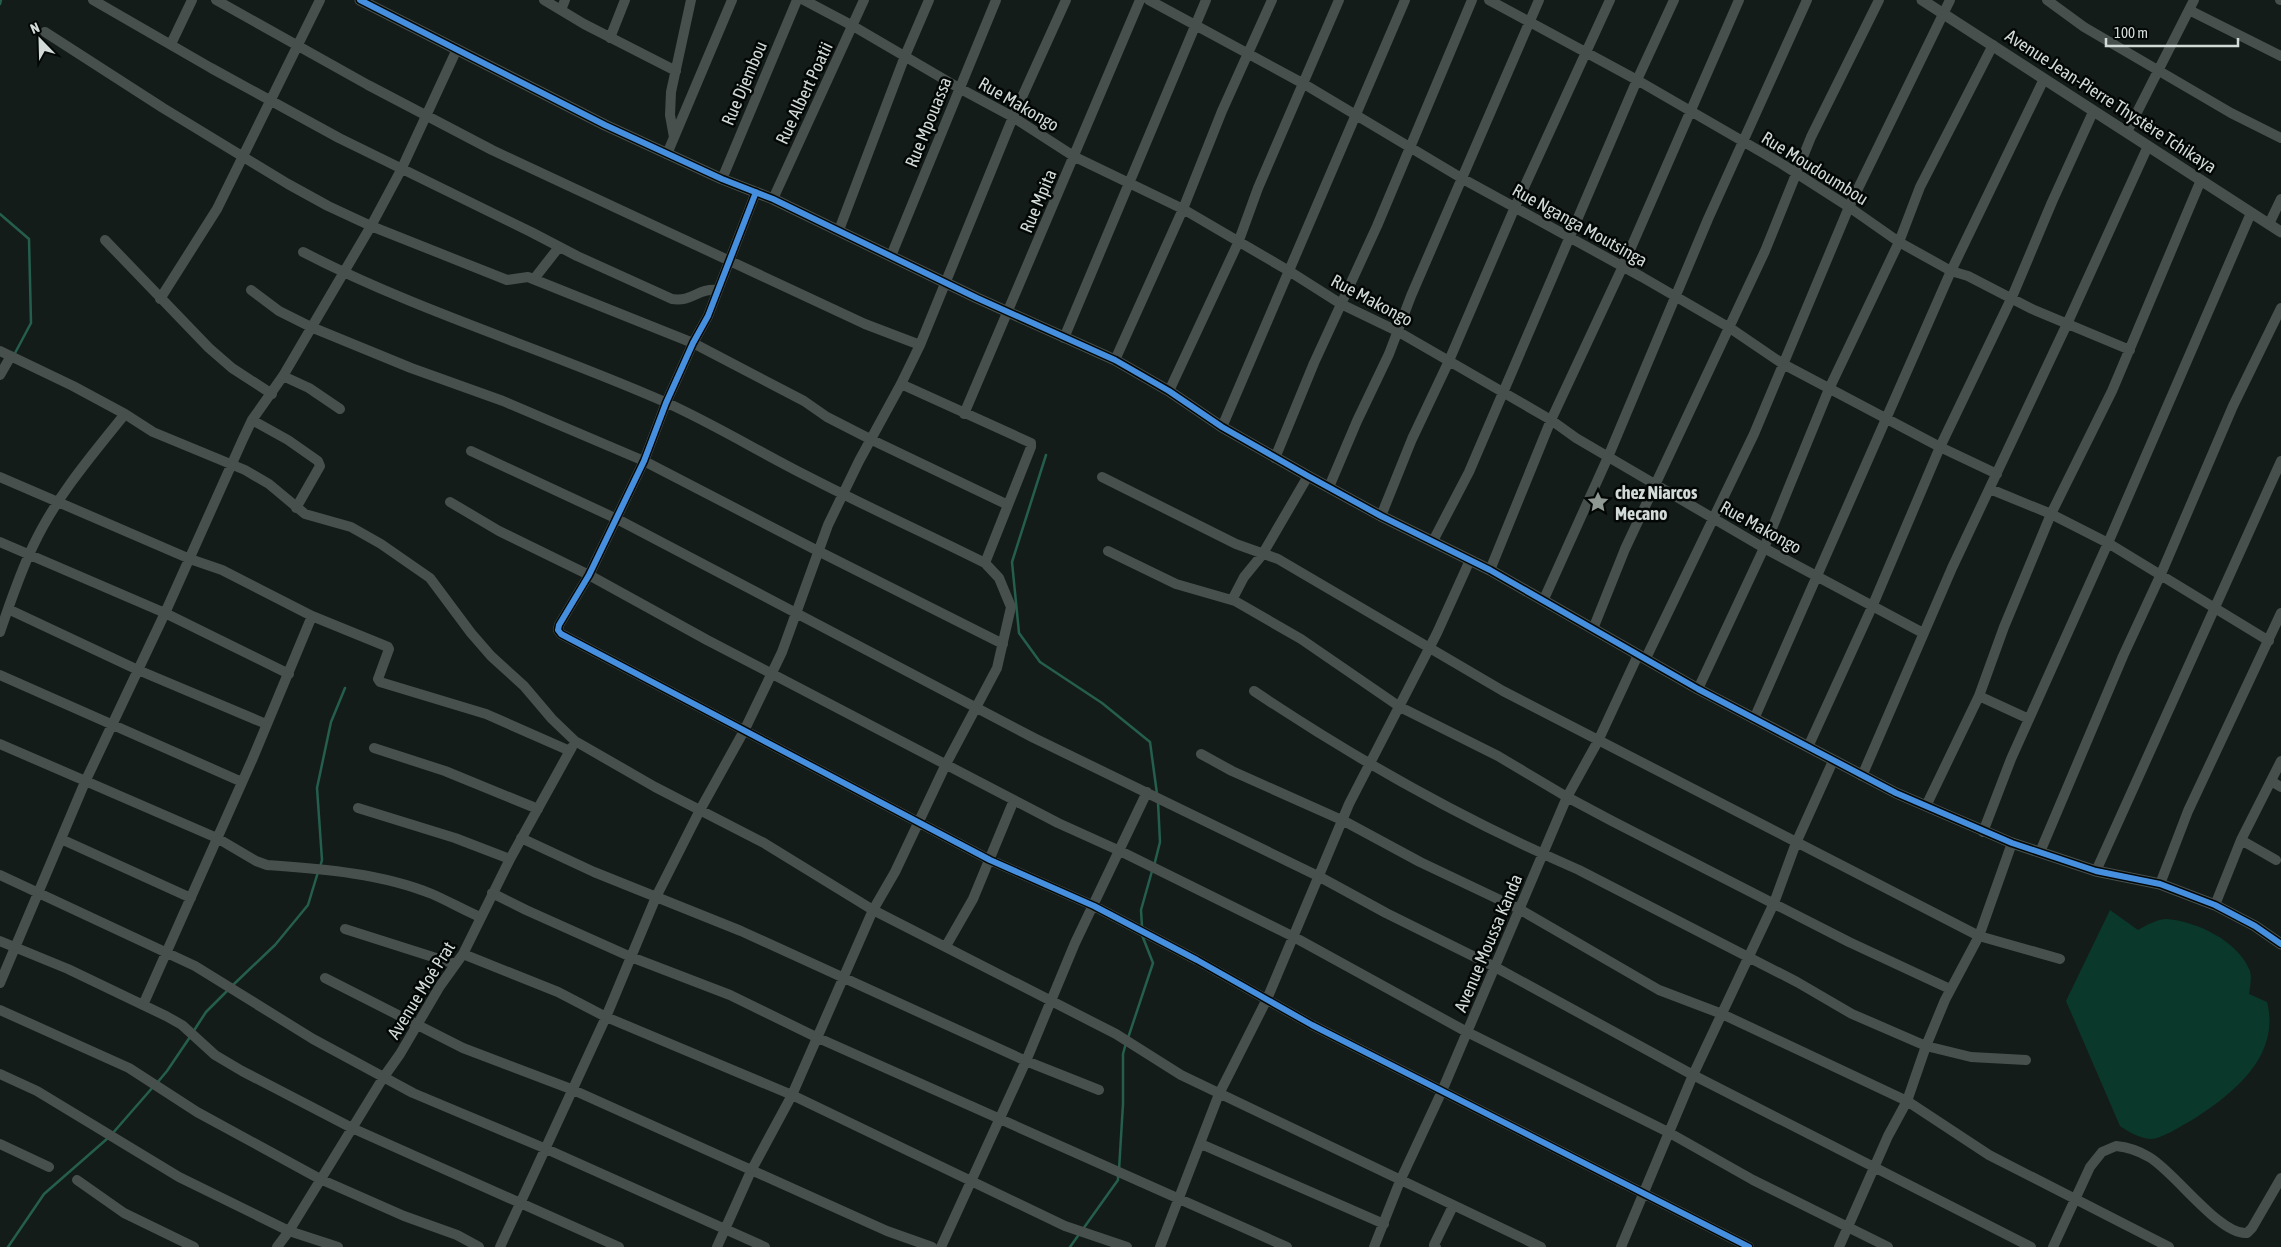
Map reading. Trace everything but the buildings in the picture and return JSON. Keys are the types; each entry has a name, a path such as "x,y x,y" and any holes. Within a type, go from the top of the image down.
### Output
{"street":[{"path":"93,0 338,138 559,247 672,299 681,300 707,289 718,290"},
{"path":"171,44 192,0"},
{"path":"216,0 492,150 865,324 920,344"},
{"path":"160,300 217,209 245,156 320,0"},
{"path":"360,0 605,125 839,230 1008,313 1115,360 1169,390 1222,427 1275,458 1381,516 1544,599 1698,689 1862,776 1983,832 2012,843 2096,871 2160,884 2215,905 2255,926 2281,944"},
{"path":"544,0 563,5 610,38 676,71"},
{"path":"610,38 626,0"},
{"path":"674,138 670,115 676,71 691,0"},
{"path":"667,154 732,0"},
{"name":"Rue Djembou","path":"722,179 797,0"},
{"name":"Rue Makongo","path":"804,0 1013,117 1075,157 1183,209 1341,304 1397,331 1448,363 1551,420 1608,457 1764,548 1923,633"},
{"name":"Rue Albert Poatii","path":"773,200 864,0"},
{"path":"839,230 905,56 929,0"},
{"name":"Rue Mpouassa","path":"891,256 996,0"},
{"path":"500,1247 571,1089 606,1018 656,897 700,810 745,729 782,652 818,551 842,495 920,344 1013,117 1066,0"},
{"name":"Rue Mpita","path":"964,414 1075,157 1140,0"},
{"name":"Rue Nganga Moutsinga","path":"1149,0 1304,84 1463,179 1516,207 1568,238 1623,266 1730,328 1783,364 1940,447 1997,474"},
{"path":"1064,338 1080,296 1206,0"},
{"path":"1115,360 1183,209 1222,111 1272,0"},
{"path":"1169,390 1238,243 1258,188 1339,0"},
{"path":"1222,427 1405,0"},
{"path":"1275,458 1472,0"},
{"name":"Rue Moudoumbou","path":"1489,0 1637,80 1744,142 1849,206 1898,242 1951,271 1968,276 2032,309 2130,350"},
{"path":"1329,487 1357,421 1389,354 1397,331 1539,0"},
{"path":"1381,516 1412,439 1448,363 1610,0"},
{"path":"1433,541 1469,472 1568,238 1674,0"},
{"path":"1490,570 1551,420 1623,266 1739,0"},
{"path":"1544,599 1608,457 1708,219 1807,0"},
{"path":"1593,629 1625,549 1765,251 1811,137 1879,0"},
{"name":"Avenue Jean-Pierre Thystère Tchikaya","path":"1922,0 2281,232"},
{"name":"Avenue Moussa Kanda","path":"1374,1247 1400,1181 1442,1091 1567,798 1642,657 1754,434 1849,206 1950,0"},
{"path":"2047,0 2084,27 2231,113 2281,138"},
{"path":"2126,132 2192,5 2281,56"},
{"path":"45,32 163,108 304,193 371,226 507,280 528,277 534,279 693,343 804,401 827,416 872,440 1008,505"},
{"path":"1698,689 1764,548 1829,389 1898,242 1920,187 1993,45"},
{"path":"0,983 85,782 190,559 231,463 252,420 272,394 371,226 401,170 457,49"},
{"path":"1754,718 1951,271 2044,79"},
{"path":"1808,747 1872,607 1940,447 2012,297 2093,112"},
{"path":"1862,776 1923,633 2068,324 2148,146"},
{"path":"1926,806 1979,696 2004,627 2051,514 2112,391 2201,180"},
{"path":"756,192 718,290 666,403 644,461 589,575 559,625 558,630 561,634 745,729 777,749 919,821 990,860 1094,906 1312,1025 1748,1247"},
{"path":"2269,224 2281,199"},
{"path":"1983,832 2010,759 2108,543 2251,213"},
{"path":"105,240 160,300 232,368 272,394"},
{"path":"534,279 559,247"},
{"path":"303,252 425,309 561,359 666,403 842,495 985,563 999,578 1010,607 1004,644 997,668 978,707 946,764 895,872 873,910 842,977 792,1095 751,1171 717,1247"},
{"path":"251,290 280,311 311,327 410,368 503,401 644,461 1004,644"},
{"path":"2040,852 2123,656 2161,574 2233,406 2281,308"},
{"path":"0,351 73,386 125,414 153,432 231,463 269,484 305,514 351,526 382,544 430,578 471,633 491,656 524,686 552,719 575,741 655,787 764,843 873,910 1116,1034 1181,1075 1540,1247"},
{"path":"0,375 11,356"},
{"path":"283,376 309,388 340,409"},
{"path":"901,384 1031,443 985,563"},
{"path":"0,632 30,554 58,502 75,476 125,414"},
{"path":"252,420 288,440 318,461 320,466 296,508"},
{"path":"471,451 617,519 1034,738 1320,876 1386,913 1495,967 1693,1075 2031,1247"},
{"path":"2096,871 2178,684 2216,607 2281,461"},
{"path":"1232,600 1244,577 1262,555 1308,476"},
{"path":"0,477 190,559 222,570 312,616 388,647 378,679 380,682 486,714 570,751"},
{"path":"1102,477 1158,506 1262,555 1278,560 1400,629 1429,649 1503,691 1979,936 2060,959"},
{"path":"1990,489 2051,514 2108,543 2270,641"},
{"path":"450,502 499,531 589,575 1058,823 1120,850 1294,937 1467,1032 1668,1132 1753,1180 1888,1247"},
{"path":"0,542 165,613 289,674"},
{"path":"1108,551 1176,584 1232,600 1301,640 1400,707 1498,756 1567,798 1849,942 1950,990"},
{"path":"1160,1247 1219,1094 1294,937 1302,911 1320,876 1344,821 1349,804 1371,765 1429,649 1470,560"},
{"path":"8,609 138,670 266,724"},
{"path":"143,1005 289,674 312,616"},
{"path":"2160,884 2188,811 2228,722 2270,641 2280,616"},
{"path":"0,675 242,782"},
{"path":"1254,691 1371,765 1544,855 1579,870 1797,982 1852,1014 1926,1046 1971,1056 2026,1060"},
{"path":"1979,696 2029,719"},
{"name":"Avenue Moé Prat","path":"277,1247 289,1231 382,1078 400,1054 463,954 492,893 575,741"},
{"path":"0,744 216,838 256,861 267,865 342,872 379,879 433,894 480,918"},
{"path":"374,748 445,771 538,810"},
{"path":"1201,754 1232,771 1344,821 1420,862 1519,909 1660,990 1722,1014 1907,1101 1989,1155 2169,1247"},
{"path":"1621,1247 1668,1132 1774,903 1796,843 1833,761"},
{"path":"2215,905 2242,840 2281,761"},
{"path":"2271,780 2281,787"},
{"path":"940,1247 972,1181 1026,1061 1050,1002 1147,792"},
{"path":"946,946 973,899 1014,800"},
{"path":"358,808 455,838 510,859"},
{"path":"521,838 594,872 742,931 1026,1061 1099,1090"},
{"path":"61,839 191,898"},
{"path":"2242,840 2276,860"},
{"path":"1840,1247 1874,1167 1907,1101 1926,1046 1950,990 1979,936 2012,843"},
{"path":"0,875 167,953 229,985 286,1023 382,1078 544,1148 725,1231 765,1247"},
{"path":"492,893 631,956 730,995 816,1038 1000,1118 1287,1247"},
{"path":"345,929 455,964"},
{"path":"0,941 68,969 182,1025 215,1055 352,1128 619,1247"},
{"path":"463,954 558,992 606,1018 792,1095 1065,1226 1127,1247"},
{"path":"325,978 462,1048 571,1089 887,1231 932,1247"},
{"path":"0,1010 129,1068 197,1112 320,1179 386,1208 457,1235 479,1247"},
{"path":"0,1074 37,1091 179,1177 289,1231 338,1247"},
{"path":"0,1144 49,1167"},
{"path":"1201,1144 1384,1224"},
{"path":"2053,1247 2090,1167 2102,1152 2116,1146 2150,1157 2221,1222 2240,1234 2247,1233 2252,1228 2281,1178"},
{"path":"78,1180 124,1213 194,1247"},
{"path":"1436,1247 1434,1245 1453,1206"}],"green space":[{"path":"2110,910 2138,930 2148,924 2167,919 2191,924 2216,935 2227,942 2244,960 2251,973 2249,994 2267,1002 2269,1022 2267,1040 2250,1072 2208,1110 2178,1128 2151,1139 2138,1136 2120,1126 2066,1001"}],"waterway":[{"path":"0,4 1,0"},
{"path":"0,214 29,239 31,323 14,355"},
{"path":"1046,455 1012,562 1019,633 1040,662 1102,703 1150,742 1157,794"},
{"path":"320,867 322,860 317,788 331,722 345,688"},
{"path":"1154,866 1160,842 1158,802"},
{"path":"1142,927 1141,910 1152,871"},
{"path":"233,985 275,945 308,905 318,872"},
{"path":"1128,1038 1153,963 1142,935"},
{"path":"193,1032 206,1012 229,989"},
{"path":"157,1083 190,1037"},
{"path":"1119,1170 1123,1104 1123,1054 1126,1043"},
{"path":"112,1134 153,1087"},
{"path":"8,1247 44,1194 108,1138"},
{"path":"1083,1229 1118,1180 1118,1175"},
{"path":"1070,1247 1080,1233"}],"cycle path":[{"path":"360,0 605,125 722,179 773,199 977,298 1115,360 1169,391 1222,427 1308,476 1381,516 1490,570 1698,689 1896,793 2012,843 2096,871 2160,884 2215,905 2255,926 2281,944"},
{"path":"756,192 708,316 693,343 666,403 644,461 589,575 559,625 558,630 561,634 990,860 1094,906 1197,960 1312,1025 1749,1247"}],"place":[{"name":"chez Niarcos Mecano","path":"1598,502"}]}
